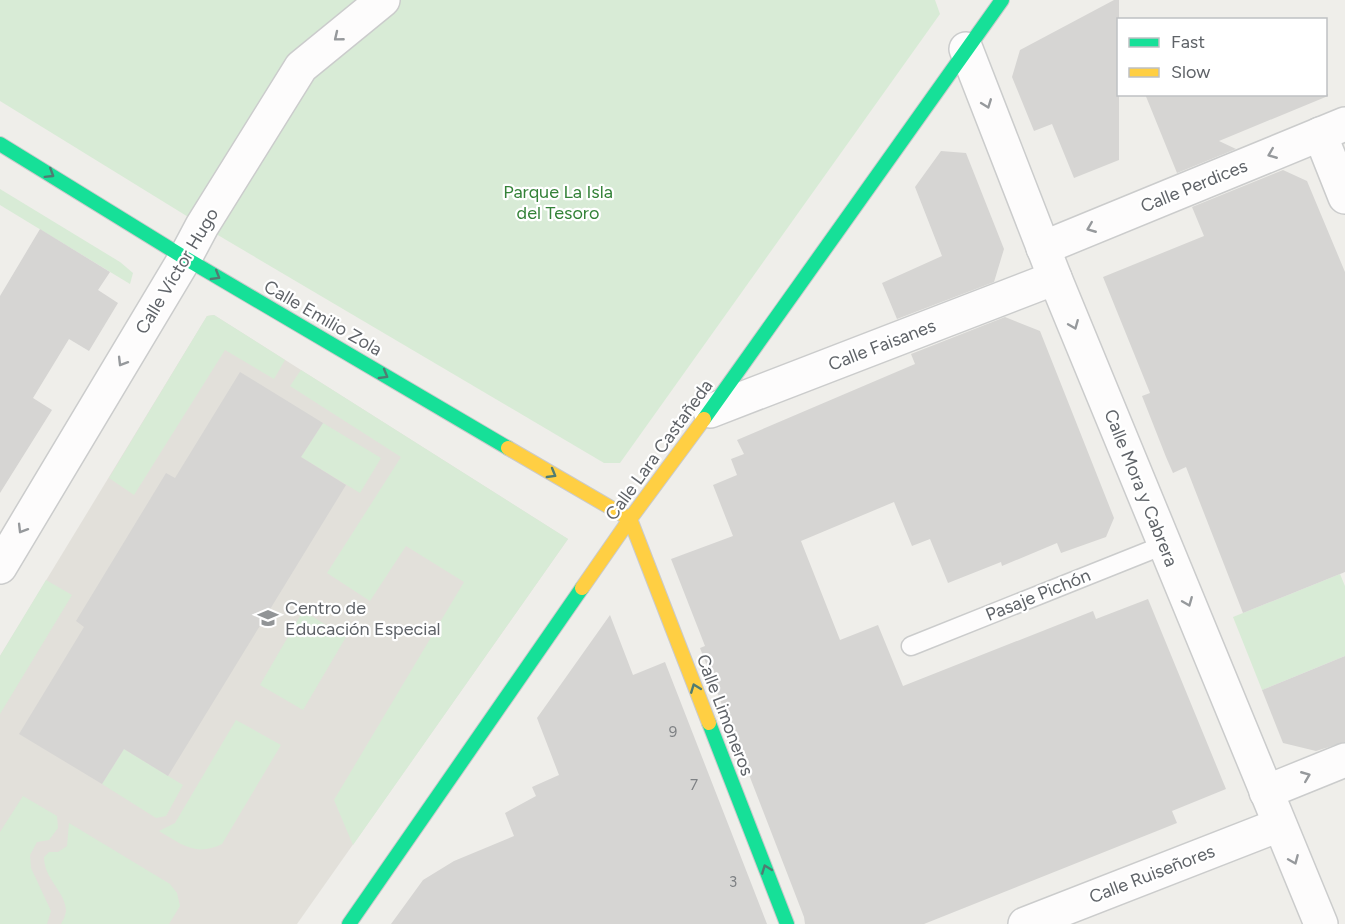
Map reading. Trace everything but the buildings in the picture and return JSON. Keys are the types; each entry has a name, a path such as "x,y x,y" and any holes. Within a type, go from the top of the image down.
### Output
{"street":[{"name":"Calle Víctor Hugo","path":"0,567 202,226 301,67 383,0"},
{"name":"Calle Lara Castañeda","path":"349,924 630,519 710,411 1002,0"},
{"name":"Calle Mora y Cabrera","path":"966,49 1055,278 1321,924"},
{"name":"Calle Perdices","path":"1043,248 1332,129"},
{"path":"1332,129 1345,198"},
{"name":"Calle Emilio Zola","path":"0,144 185,258 630,519"},
{"name":"Calle Faisanes","path":"710,411 1055,278"},
{"name":"Calle Limoneros","path":"630,519 787,924"},
{"path":"1266,792 1345,760"},
{"name":"Calle Ruiseñores","path":"1025,924 1279,825"}],"lane":[{"name":"Pasaje Pichón","path":"911,646 1164,545"}],"shaded area":[{"name":"Centro de Educación Especial","path":"214,315 568,539 297,924 0,924 0,656 207,316"}],"green space":[{"name":"Parque La Isla del Tesoro","path":"0,0 935,0 940,14 620,463 604,463 211,231 0,101"},
{"path":"0,189 120,262 133,273 130,284 0,205"},
{"path":"214,315 285,360 274,379 225,350 134,495 109,478 207,316"},
{"path":"301,370 568,539 353,845 334,800 464,582 406,546 370,601 327,573 401,457 290,386"},
{"path":"323,423 381,458 360,493 301,457"},
{"path":"1340,574 1345,586 1345,656 1262,690 1233,617"},
{"path":"46,580 72,595 0,714 0,656"},
{"path":"303,611 346,637 303,710 260,685"},
{"path":"236,720 281,745 222,844 204,849 189,847 159,831 175,823"},
{"path":"124,749 183,785 166,816 156,818 102,784"},
{"path":"23,796 57,816 58,828 49,840 37,842 30,855 31,868 51,911 47,924 0,924 0,832"},
{"path":"69,823 170,884 177,893 180,906 169,924 61,924 66,912 65,903 47,872 44,857 49,852 58,852 67,846"}],"traffic: fast":[{"path":"704,419 1002,0"},
{"path":"0,144 185,258 508,448"},
{"path":"349,924 582,588"},
{"path":"709,723 787,924"}],"traffic: slow":[{"path":"582,588 704,419"},
{"path":"508,448 630,519 709,723"}],"place":[{"name":"Centro de Educación Especial","path":"268,618"}]}
